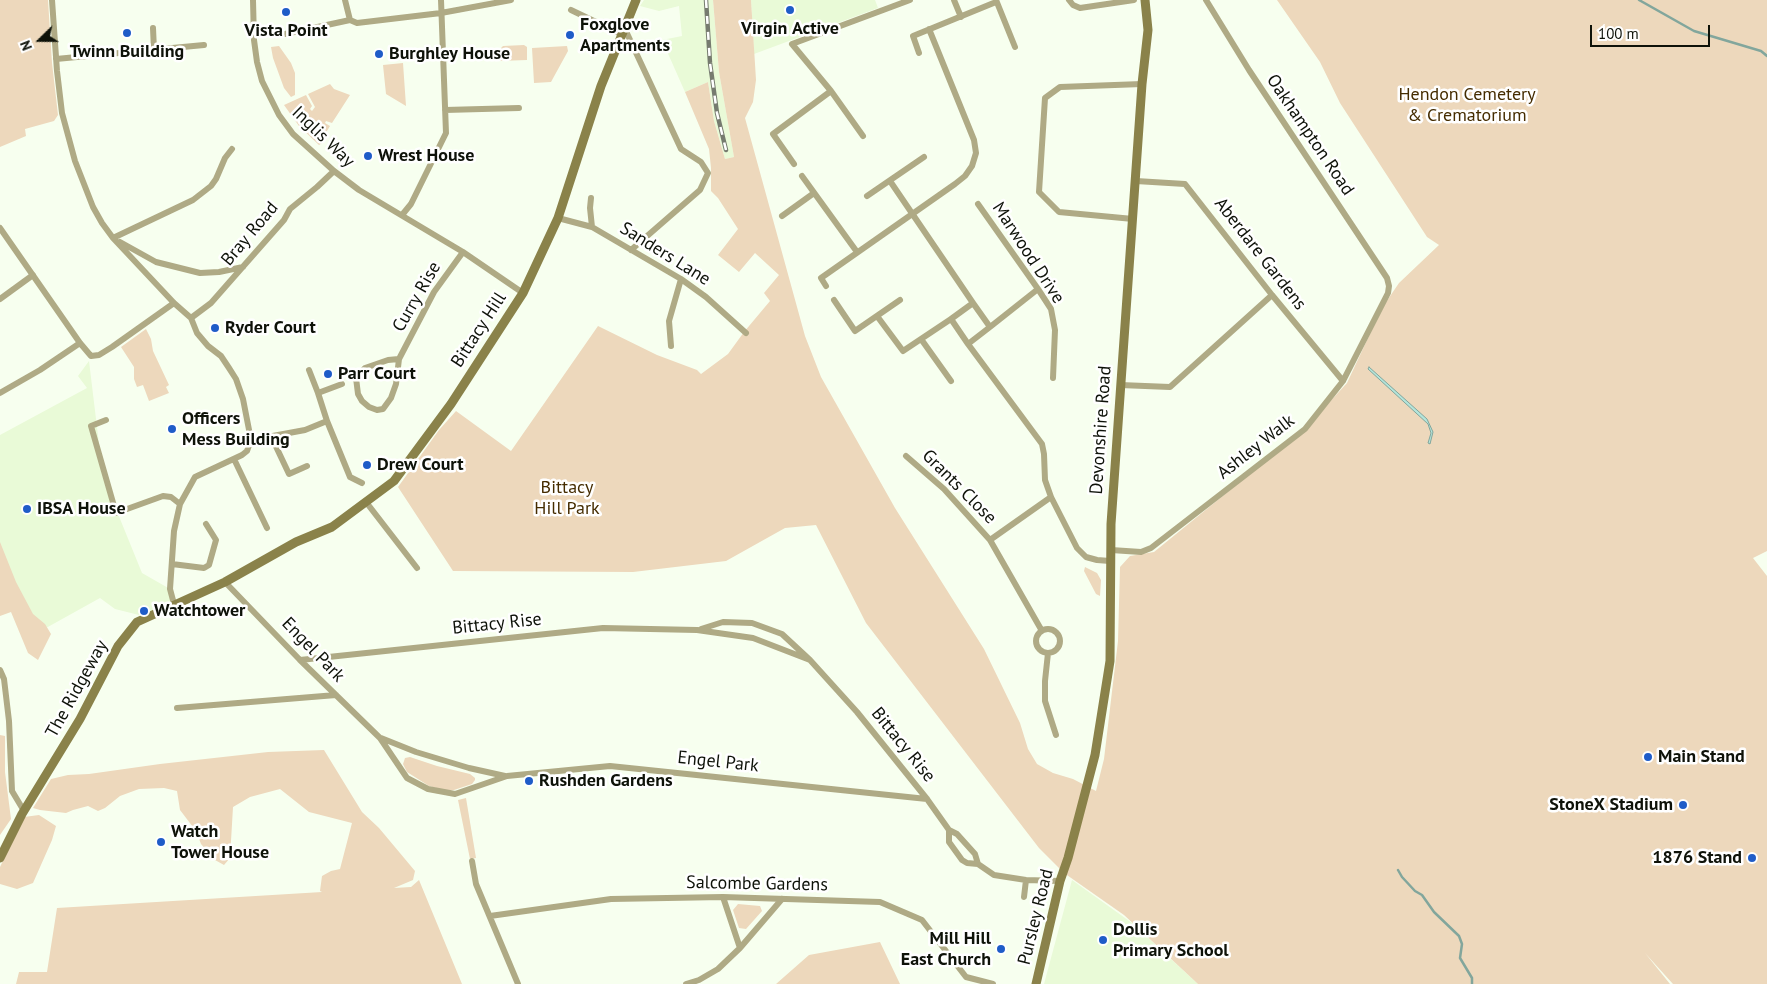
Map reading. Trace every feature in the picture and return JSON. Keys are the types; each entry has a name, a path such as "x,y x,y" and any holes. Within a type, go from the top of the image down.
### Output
{"main road":[{"name":"Bittacy Hill","path":"225,582 296,542 332,528 394,480 451,404 523,292 558,218 601,86 636,0"},
{"name":"Devonshire Road","path":"1068,858 1095,755 1110,661 1111,524 1142,84 1148,30 1145,0"},
{"name":"The Ridgeway","path":"0,858 24,811 80,719 118,646 137,622 225,582"},
{"name":"Pursley Road","path":"1036,984 1060,881 1068,858"}],"street":[{"path":"52,0 62,113 75,161 93,207 113,238 174,304 191,318 198,333 208,346 224,360 236,379 243,399 250,440 247,451 195,477 180,504 174,531 170,589 174,604"},
{"name":"Inglis Way","path":"253,0 257,62 262,81 279,115 293,134 334,171 360,190 463,252 523,292"},
{"path":"345,0 350,20"},
{"path":"402,216 411,204 446,133 441,0"},
{"path":"285,34 350,20 357,23 441,13 511,0"},
{"path":"863,136 831,91 792,44 910,0"},
{"path":"954,0 961,17"},
{"path":"1069,0 1073,5 1080,8 1134,0"},
{"name":"Oakhampton Road","path":"1206,0 1248,70 1387,278 1389,286"},
{"path":"920,53 913,36 996,1 1015,46"},
{"path":"571,10 623,31 681,149 701,162 708,173 700,190 631,250"},
{"path":"153,28 154,50"},
{"path":"826,286 821,278 965,176 972,166 976,153 974,140 929,29"},
{"path":"56,59 204,45"},
{"path":"1133,220 1059,212 1039,192 1045,98 1060,87 1142,84"},
{"path":"794,164 773,134 831,91"},
{"path":"445,110 519,108"},
{"path":"113,238 193,200 211,186 225,158 232,149"},
{"path":"867,196 924,157"},
{"name":"Bray Road","path":"191,318 211,303 284,220 290,209 318,187 334,171"},
{"path":"802,176 857,252"},
{"path":"890,181 990,327"},
{"name":"Aberdare Gardens","path":"1136,181 1185,184 1272,295 1343,381"},
{"path":"782,216 814,193"},
{"path":"592,198 590,208 592,227"},
{"name":"Marwood Drive","path":"978,204 1051,309 1055,330 1053,378"},
{"name":"Sanders Lane","path":"558,218 592,227 681,279 706,297 746,333"},
{"path":"0,228 91,356 99,355 174,304"},
{"path":"113,238 156,262 200,273 219,272 243,267"},
{"name":"Curry Rise","path":"399,358 365,368 356,378 358,394 369,407 377,410 383,408 391,398 396,384 399,358 434,292 463,252"},
{"path":"0,299 33,275"},
{"path":"671,346 669,321 681,279"},
{"name":"Ashley Walk","path":"1111,550 1141,552 1151,548 1305,429 1343,381 1388,293 1389,286"},
{"path":"968,344 1038,289"},
{"path":"1120,385 1170,388 1272,295"},
{"path":"834,300 855,331 900,300"},
{"path":"877,316 903,351 973,303"},
{"path":"951,319 1042,444 1046,480 1051,497 1077,548 1082,554 1097,560 1110,561"},
{"path":"921,339 951,381"},
{"path":"0,393 40,370 80,343"},
{"path":"309,370 350,476 362,483"},
{"path":"318,393 342,384"},
{"path":"106,420 90,426 116,512 163,496 171,496 180,504"},
{"path":"250,440 305,430 327,420"},
{"path":"271,436 289,474 307,466"},
{"name":"Grants Close","path":"906,456 944,489 990,540 1042,631"},
{"path":"234,459 267,528"},
{"name":"Grants Close","path":"990,540 1051,497"},
{"path":"366,502 417,568"},
{"path":"172,564 204,568 209,565 216,540 206,524"},
{"name":"Engel Park","path":"225,582 300,660 380,738 407,778 428,790 455,794 506,776 610,766 927,799"},
{"name":"Bittacy Rise","path":"698,630 723,622 752,624 782,634 810,660 857,712 927,799 948,830 949,842 962,860 967,863 978,864 994,875 1026,880 1060,881"},
{"name":"Bittacy Rise","path":"300,660 602,628 698,630 753,638 810,660"},
{"path":"1052,630 1060,638 1060,646 1048,654 1040,650 1037,645 1038,636 1042,631 1052,630"},
{"path":"1048,654 1045,701 1056,735"},
{"path":"0,670 4,679 9,721 12,791 24,811"},
{"path":"177,708 336,695"},
{"name":"Engel Park","path":"380,738 416,752 469,768 506,776"},
{"name":"Bittacy Rise","path":"948,830 957,834 975,854 978,864"},
{"path":"472,861 476,884 518,984"},
{"path":"1024,897 1026,880"},
{"path":"723,897 740,948"},
{"name":"Salcombe Gardens","path":"490,916 611,899 723,897 880,902 922,920 966,977"},
{"path":"686,984 699,980 718,968 740,948 782,899"},
{"path":"961,984 966,977 993,984"}],"shaded area":[{"path":"644,0 713,0 719,72 734,157 725,159 714,121 708,82 685,92 662,40 682,36 679,6 659,11 640,6"},
{"path":"751,0 875,0 878,8 754,54"},
{"path":"89,361 103,477 142,573 170,589 174,604 147,617 115,609 100,598 37,633 0,549 0,435 87,388 78,376"},
{"name":"Dollis Primary School","path":"1072,880 1132,923 1198,984 1044,984"}],"green space":[{"path":"0,0 48,0 58,115 54,121 25,129 26,136 0,147"},
{"path":"713,0 751,0 756,80 753,102 745,118 805,336 821,377 895,508 984,649 1020,723 1028,749 1037,764 1053,773 1073,779 1096,791 1104,759 1118,641 1120,567 1130,556 1154,552 1305,429 1347,383 1382,308 1399,283 1439,245 1427,237 1340,103 1320,62 1277,0 1767,0 1767,551 1753,558 1767,576 1767,984 1673,984 1645,953 1670,984 1198,984 1124,915 1064,873 1039,848 866,623 816,525 785,528 726,561 633,572 453,571 398,487 439,430 456,411 511,451 598,326 657,355 697,370 701,374 728,354 770,301 764,293 779,275 755,253 739,272 718,255 738,229 718,198 711,191 709,149 685,92 708,82 714,121 725,159 734,157 719,72"},
{"path":"524,45 527,47 527,60 499,61 498,51 503,46"},
{"path":"279,46 291,63 295,73 295,95 291,97 284,88 273,58 271,47"},
{"path":"567,46 568,51 551,82 534,83 532,48"},
{"path":"403,63 406,106 386,94 383,65"},
{"path":"330,84 334,89 350,95 332,123 326,121 325,123 330,126 322,139 324,142 319,145 299,126 284,105 306,95 312,106 310,109 312,111 315,107 308,94"},
{"path":"146,329 151,339 153,351 169,385 166,387 169,393 149,401 143,385 137,387 134,379 134,367 121,347"},
{"path":"0,542 16,582 33,614 45,624 51,634 38,660 28,653 11,612 0,616"},
{"path":"1085,567 1097,573 1101,580 1100,596 1096,594 1084,571"},
{"path":"0,735 5,736 5,772 11,819 0,835"},
{"path":"324,750 362,812 379,828 415,871 413,880 394,888 411,887 419,880 462,984 16,984 19,972 47,972 57,908 322,892 320,891 322,876 340,869 352,823 309,812 280,789 250,797 233,807 230,858 224,865 215,860 201,844 196,831 180,810 177,791 164,788 139,789 120,796 98,811 88,806 66,813 33,808 51,779 68,775 268,752"},
{"path":"410,757 470,774 475,780 472,784 447,791 429,786 407,772 403,764 405,758"},
{"path":"466,798 476,858 470,859 458,800"},
{"path":"39,815 56,826 52,840 33,883 17,889 0,884 0,867 24,817"},
{"path":"738,904 760,906 762,911 746,929 739,928 733,910"},
{"path":"880,942 900,984 776,984 809,955"}],"water":[{"path":"1369,367 1427,419 1433,432 1430,444 1428,443 1431,433 1428,424 1368,369"}],"waterway":[{"path":"1639,0 1694,31 1761,51 1767,56"},
{"path":"1398,870 1415,891 1422,895 1434,912 1459,936 1462,944 1460,958 1472,978 1472,984"}],"railway":[{"path":"706,0 710,63 717,113 726,150"}],"place":[{"name":"Virgin Active","path":"790,10"},
{"name":"Vista Point","path":"286,12"},
{"name":"Twinn Building","path":"127,33"},
{"name":"Foxglove Apartments","path":"570,35"},
{"name":"Burghley House","path":"379,54"},
{"name":"Wrest House","path":"368,156"},
{"name":"Ryder Court","path":"215,328"},
{"name":"Parr Court","path":"328,374"},
{"name":"Officers Mess Building","path":"172,429"},
{"name":"Drew Court","path":"367,465"},
{"name":"IBSA House","path":"27,509"},
{"name":"Watchtower","path":"144,611"},
{"name":"Main Stand","path":"1648,757"},
{"name":"Rushden Gardens","path":"529,781"},
{"name":"StoneX Stadium","path":"1683,805"},
{"name":"Watch Tower House","path":"161,842"},
{"name":"1876 Stand","path":"1752,858"},
{"name":"Dollis Primary School","path":"1103,940"},
{"name":"Mill Hill East Church","path":"1001,949"}],"park label":[{"name":"Hendon Cemetery & Crematorium","path":"1467,105"},
{"name":"Bittacy Hill Park","path":"567,498"}]}
